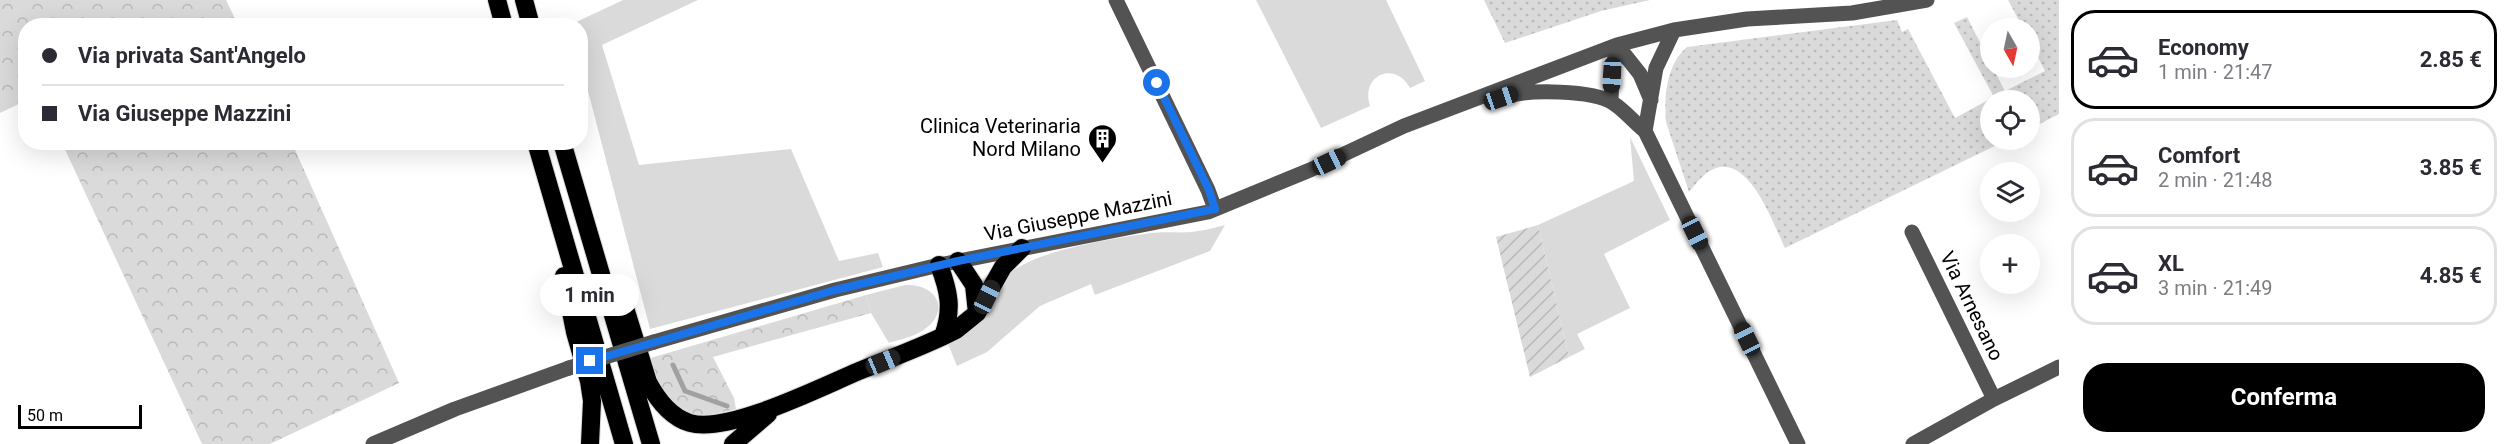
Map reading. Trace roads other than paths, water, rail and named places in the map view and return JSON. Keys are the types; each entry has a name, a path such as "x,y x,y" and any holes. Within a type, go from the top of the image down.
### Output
{"highway":[{"path":"496,0 502,18"},
{"path":"524,0 529,18"},
{"path":"538,150 624,444"},
{"path":"564,150 651,444"},
{"path":"558,224 568,304 590,381 592,412 590,444"},
{"path":"603,284 620,292 648,382 665,407 689,423 712,424 782,404 943,336 967,323 977,313 1003,267 1022,248"},
{"path":"958,261 974,285 977,313"},
{"path":"939,265 949,291 950,309 943,336"},
{"path":"733,444 749,428 782,404"}],"street":[{"path":"1116,0 1209,190 1215,209"},
{"name":"Via Giuseppe Mazzini","path":"373,444 455,409 569,368 812,296 939,265 1215,209 1310,170 1404,126 1617,45 1674,30 1747,19 1861,12 1927,0"},
{"path":"1645,131 1652,103 1656,68 1674,30"},
{"path":"1617,45 1640,74 1652,103"},
{"path":"1611,101 1617,45"},
{"path":"1404,126 1464,111 1520,92 1570,92 1611,101 1645,131 1798,444"},
{"name":"Via Arnesano","path":"1912,232 1994,399"},
{"path":"1912,444 1994,399 2059,367"}],"waterway":[{"path":"673,365 685,391 727,406"}],"place":[{"name":"Clinica Veterinaria Nord Milano","path":"1102,164"}]}
